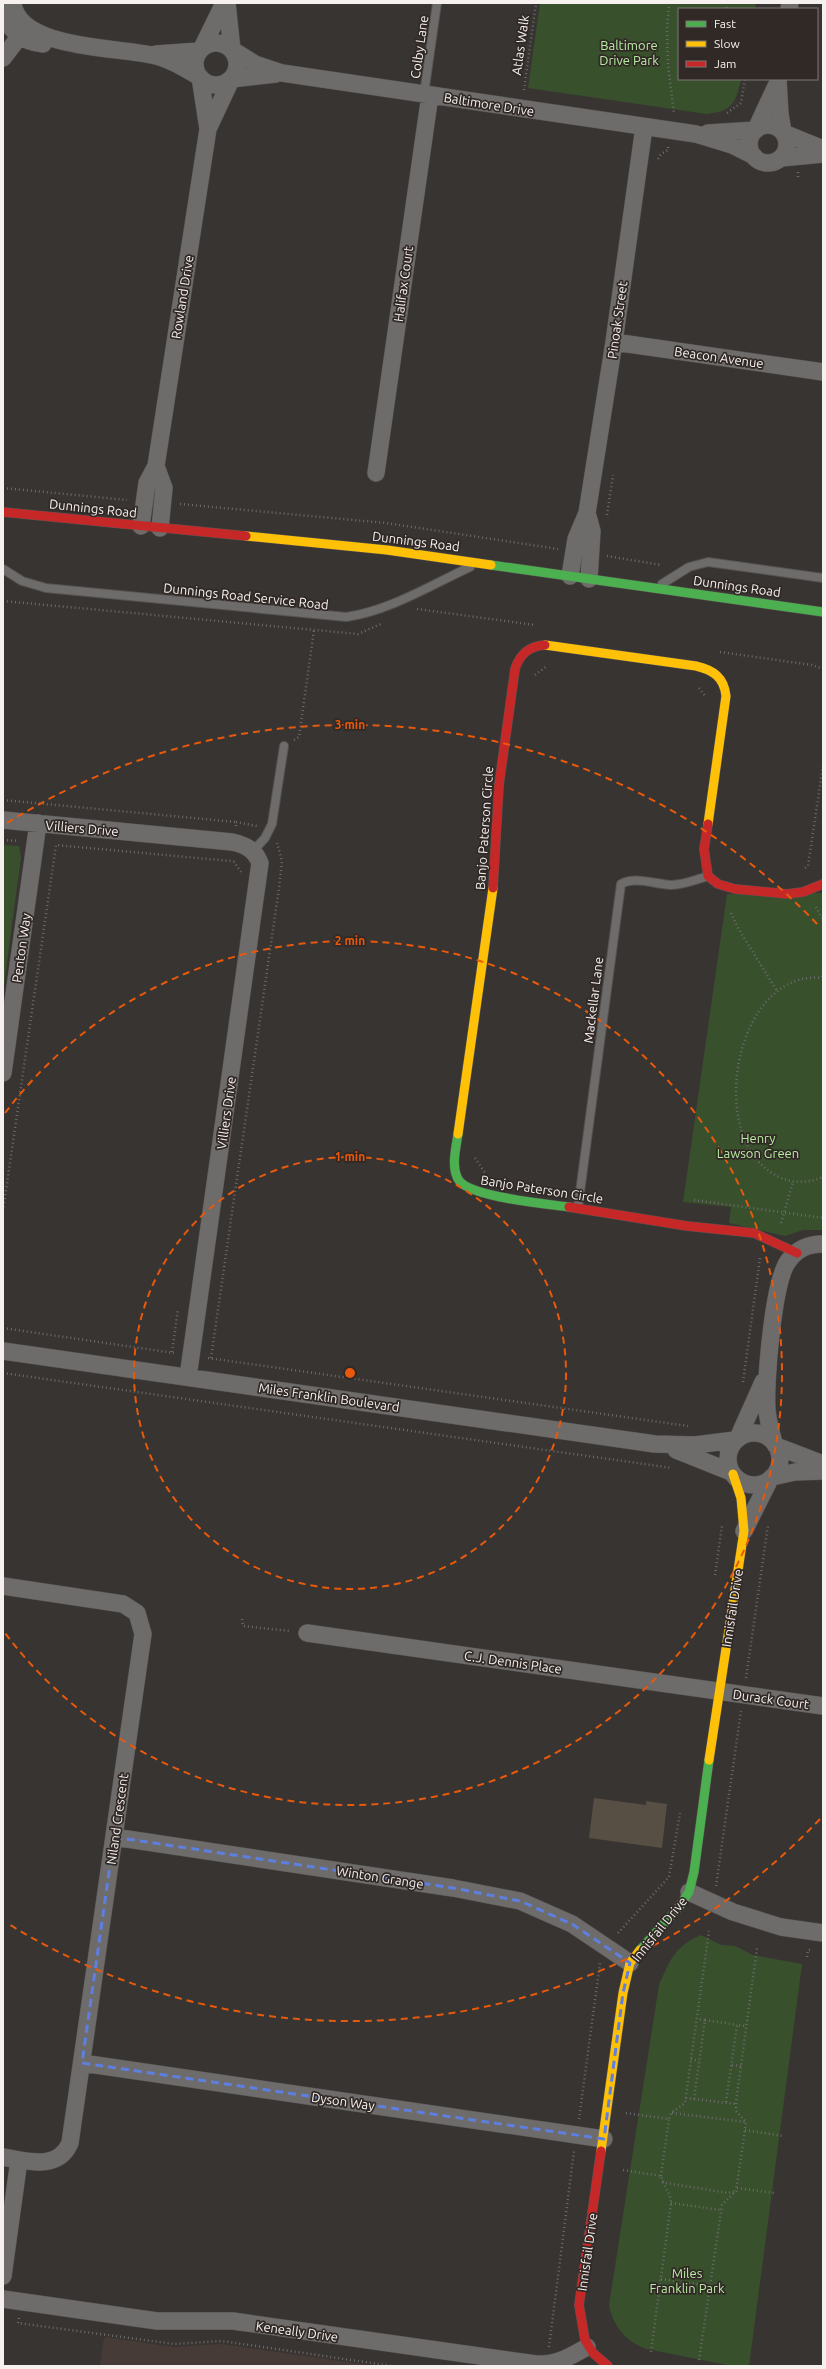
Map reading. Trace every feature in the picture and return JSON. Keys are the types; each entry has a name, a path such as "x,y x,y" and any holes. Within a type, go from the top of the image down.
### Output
{"street":[{"path":"13,3 22,32"},
{"path":"3,10 6,20 39,44 67,43 152,55 178,65 199,77 207,84 215,85 224,84 231,80 238,64 233,50 226,3"},
{"path":"199,77 195,65 201,49 226,3"},
{"path":"3,58 22,32"},
{"path":"152,55 201,49 214,42 222,43 233,50"},
{"name":"Baltimore Drive","path":"233,50 255,64 282,73 670,131 696,134 756,130"},
{"name":"Baltimore Drive","path":"231,80 282,73"},
{"name":"Rowland Drive","path":"199,77 208,129"},
{"name":"Rowland Drive","path":"140,526 147,483 156,466 208,129 231,80"},
{"path":"778,81 750,144 754,156 759,160 769,163 781,158 823,154"},
{"path":"778,81 783,133 787,146 781,158"},
{"name":"Halifax Court","path":"376,473 427,94"},
{"path":"756,130 770,125 783,133 823,149"},
{"name":"Pinoak Street","path":"570,576 580,528 587,513 614,342 644,127"},
{"name":"Baltimore Drive","path":"696,134 732,146 754,156"},
{"name":"Beacon Avenue","path":"614,342 823,372"},
{"name":"Rowland Drive","path":"156,466 164,488 160,528"},
{"name":"Dunnings Road","path":"3,512 342,545 480,563 823,612"},
{"name":"Pinoak Street","path":"587,513 592,531 592,554 589,579"},
{"name":"Banjo Paterson Circle","path":"708,876 704,849 725,704 726,690 723,681 716,672 696,666 556,646 531,647 519,658 515,669 499,785 492,893 454,1163 458,1183 466,1190 687,1226 754,1233 768,1238 796,1253"},
{"name":"Villiers Drive","path":"3,820 232,842 248,847 254,851 260,863 261,868 188,1377"},
{"name":"Penton Way","path":"3,1072 38,823"},
{"path":"708,876 718,884 735,889 786,894 803,892 823,884"},
{"path":"771,1478 780,1462 768,1418 766,1374 780,1276 788,1261 796,1253 809,1244 823,1244"},
{"name":"Miles Franklin Boulevard","path":"3,1351 655,1444 702,1445 737,1439"},
{"path":"766,1374 737,1439 728,1455 732,1473 738,1479 750,1484 757,1484 771,1478 795,1472 823,1471"},
{"path":"737,1439 744,1435 757,1433 770,1438 775,1444 823,1464"},
{"name":"Miles Franklin Boulevard","path":"655,1444 688,1454 732,1473"},
{"name":"Innisfail Drive","path":"608,2366 596,2357 587,2347 580,2331 579,2305 604,2139 623,1992 630,1963 652,1935 679,1907 688,1892 694,1872 719,1692 744,1531 740,1498 732,1473"},
{"name":"Innisfail Drive","path":"744,1531 771,1478"},
{"name":"Niland Crescent","path":"3,1586 123,1604 130,1607 139,1618 142,1643 72,2136 67,2149 60,2158 46,2163 11,2158"},
{"name":"C.J. Dennis Place","path":"307,1633 719,1692"},
{"name":"Durack Court","path":"719,1692 823,1706"},
{"name":"Winton Grange","path":"114,1837 453,1888 520,1902 572,1924 607,1946 630,1963"},
{"path":"688,1892 733,1912 781,1927 823,1933"},
{"name":"Dyson Way","path":"82,2063 604,2139"},
{"path":"3,2276 11,2158"},
{"name":"Keneally Drive","path":"3,2299 157,2321 233,2321 517,2362 547,2364 565,2360 587,2347"}],"lane":[{"name":"Colby Lane","path":"427,94 437,3"},
{"path":"656,588 690,567 708,562 823,578"},
{"name":"Dunnings Road Service Road","path":"3,569 22,582 46,588 346,617 362,615 387,605 480,563"},
{"path":"254,851 265,838 272,824 284,746"},
{"name":"Mackellar Lane","path":"578,1208 621,884 629,880 670,885 685,884 708,876"}],"path":[{"name":"Atlas Walk","path":"524,90 536,3"},
{"path":"668,150 670,131 675,112 668,65 667,30 669,3"},
{"path":"723,116 740,103 746,80"},
{"path":"516,89 532,92"},
{"path":"668,111 682,113"},
{"path":"3,488 143,501"},
{"path":"163,502 386,523 574,551"},
{"path":"592,554 662,565"},
{"path":"3,600 358,634 384,622"},
{"path":"411,611 418,608 543,626"},
{"path":"284,746 299,737 314,630"},
{"path":"532,677 550,663 554,663 556,646"},
{"path":"716,651 812,665 823,669"},
{"path":"696,683 711,703"},
{"path":"823,765 808,866 796,875 808,902 818,909 823,920"},
{"path":"3,800 236,822"},
{"path":"3,1212 56,845 234,862 241,872 240,880"},
{"path":"732,913 738,928 777,991"},
{"path":"823,970 822,978 796,981 777,991 760,1011 745,1040 738,1063 736,1101 741,1126 749,1149 765,1169 782,1179 793,1182 808,1182 823,1177"},
{"path":"474,1157 488,1176"},
{"path":"742,1390 760,1261 768,1238 780,1226 793,1182"},
{"path":"694,1200 784,1214 823,1218"},
{"path":"172,1352 179,1305"},
{"path":"3,1328 693,1426"},
{"path":"3,1373 678,1469"},
{"path":"714,1581 723,1519"},
{"path":"242,1619 243,1626 307,1633"},
{"path":"547,2364 576,2134 600,1963 607,1946 669,1877 681,1806"},
{"path":"651,2352 671,2203 670,2196 661,2176 669,2119 671,2113 681,2107 686,2098 709,1931"},
{"path":"699,2360 721,2210 723,2202 733,2196 737,2190 746,2130 746,2122 736,2111 736,2104 757,1948"},
{"path":"807,1957 808,1950 816,1951"},
{"path":"697,2019 746,2026"},
{"path":"694,2099 705,2020"},
{"path":"726,2102 737,2025"},
{"path":"691,2059 699,2060"},
{"path":"732,2065 740,2066"},
{"path":"686,2098 736,2104"},
{"path":"580,2107 669,2119"},
{"path":"671,2113 746,2122"},
{"path":"746,2130 782,2136"},
{"path":"623,2170 661,2176"},
{"path":"662,2181 666,2183 728,2193 737,2190 774,2194"},
{"path":"671,2203 721,2210"},
{"path":"661,2279 710,2286"},
{"path":"20,2301 18,2322 174,2344 222,2341 392,2366"}],"highlighted area":[{"path":"114,1837 453,1888 520,1901 572,1924 630,1963 623,1993 604,2139 82,2063"}],"shaded area":[{"path":"104,2337 174,2347 221,2344 376,2366 100,2366"}],"green space":[{"name":"Baltimore Drive Park","path":"540,3 756,3 755,8 678,8 678,80 741,80 737,94 732,104 728,108 716,113 707,114 528,88"},
{"path":"3,845 19,846 21,857 3,993"},
{"name":"Henry Lawson Green","path":"823,893 823,1230 803,1230 785,1236 729,1223 731,1207 683,1202 727,894"},
{"name":"Miles Franklin Park","path":"701,1935 721,1945 735,1946 753,1955 802,1964 749,2366 732,2366 647,2349 640,2346 627,2338 617,2326 609,2305 659,1985 670,1961 679,1949 692,1939"}],"building":[{"path":"594,1798 646,1805 646,1801 667,1804 662,1848 589,1838"}],"traffic: fast":[{"path":"491,565 823,612"},
{"path":"458,1134 455,1168 458,1179 464,1185 476,1191 509,1199 569,1207"},
{"path":"640,1950 679,1907 689,1892 694,1872 709,1760"}],"traffic: slow":[{"path":"246,536 387,550 491,565"},
{"path":"545,645 696,666 717,675 723,684 726,696 708,824"},
{"path":"458,1134 493,888"},
{"path":"709,1760 744,1531 741,1498 733,1474"},
{"path":"601,2151 623,1993 630,1963 640,1950"}],"traffic: jam":[{"path":"3,512 246,536"},
{"path":"493,888 499,785 515,669 522,655 534,647 545,645"},
{"path":"708,824 704,849 708,876 718,884 735,889 787,894 803,892 823,884"},
{"path":"569,1207 687,1226 754,1233 797,1253"},
{"path":"601,2151 579,2305 585,2340 593,2353 608,2366"}]}
